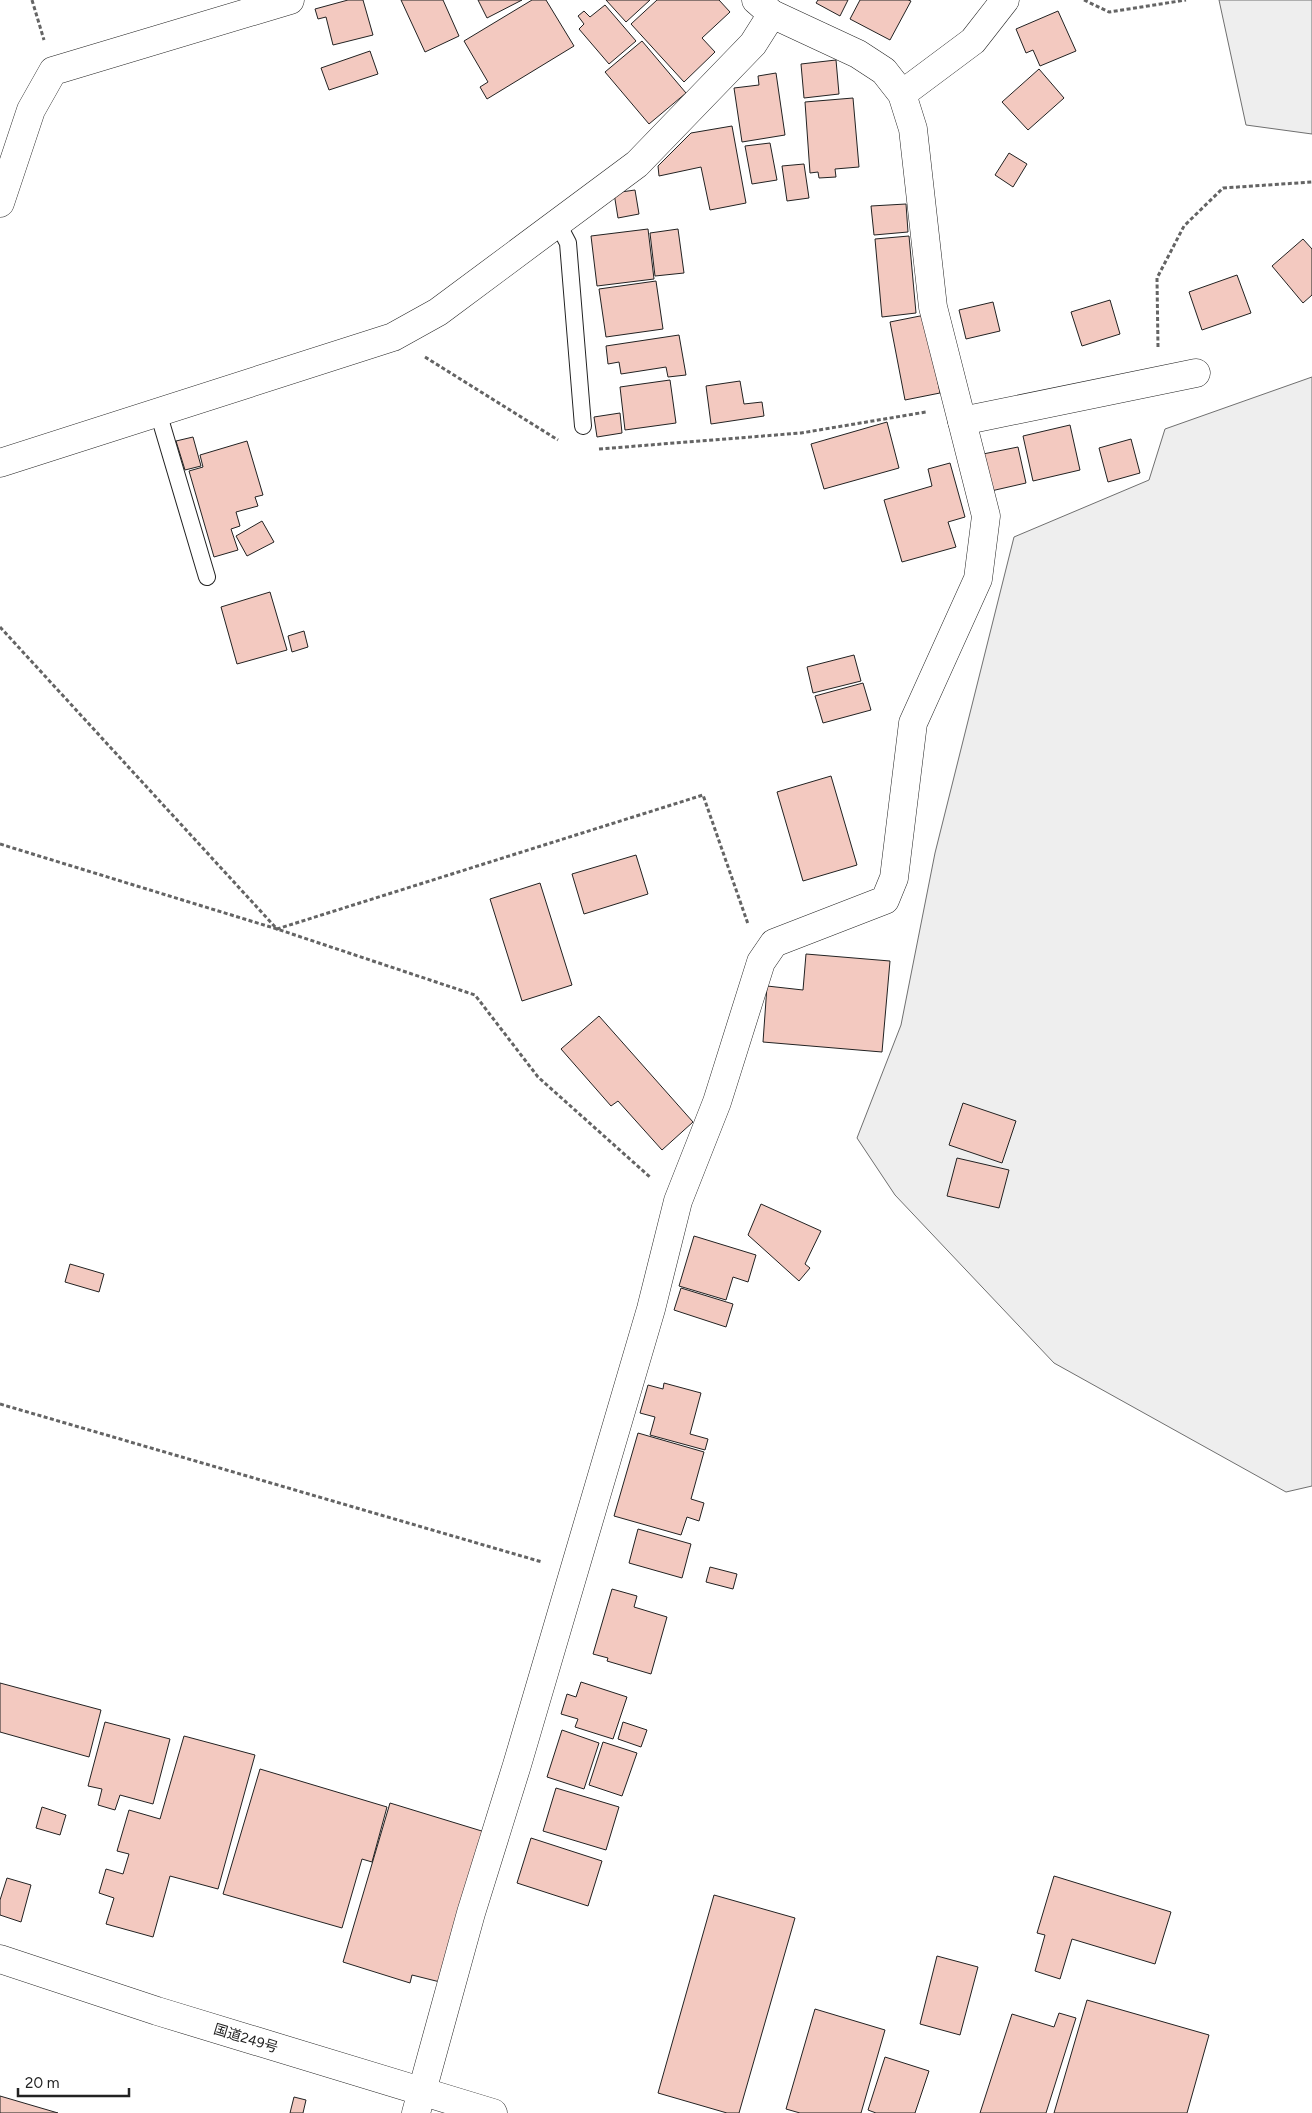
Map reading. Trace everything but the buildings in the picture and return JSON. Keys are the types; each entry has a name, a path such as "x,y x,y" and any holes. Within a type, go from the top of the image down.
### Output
{"main road":[{"path":"0,203 31,110 53,71 290,0"},
{"path":"902,94 973,41 1005,0"},
{"path":"0,463 393,337 438,312 637,164 753,44 764,7 858,54 884,71 902,94 913,129 934,307 986,516 978,580 913,723 894,878 885,900 774,943 761,962 717,1102 678,1201 651,1309 471,1913 419,2102"},
{"path":"960,414 1196,373"},
{"name":"国道249号","path":"0,1958 419,2102 493,2113"}],"lane":[{"path":"557,222 568,244 583,426"},
{"path":"158,412 207,577"}],"path":[{"path":"32,0 53,71"},
{"path":"1084,0 1109,12 1186,0"},
{"path":"1158,380 1157,278 1184,226 1223,188 1312,182"},
{"path":"393,337 561,442"},
{"path":"598,449 801,433 960,414"},
{"path":"0,627 277,929"},
{"path":"277,929 703,795 761,962"},
{"path":"0,844 277,929 475,995 538,1077 678,1201"},
{"path":"0,1404 574,1571"}],"shaded area":[{"path":"1219,0 1312,0 1312,134 1246,125"},
{"path":"1312,377 1312,1486 1286,1492 1054,1363 895,1195 857,1138 901,1025 935,853 1014,537 1149,480 1165,429"}]}
